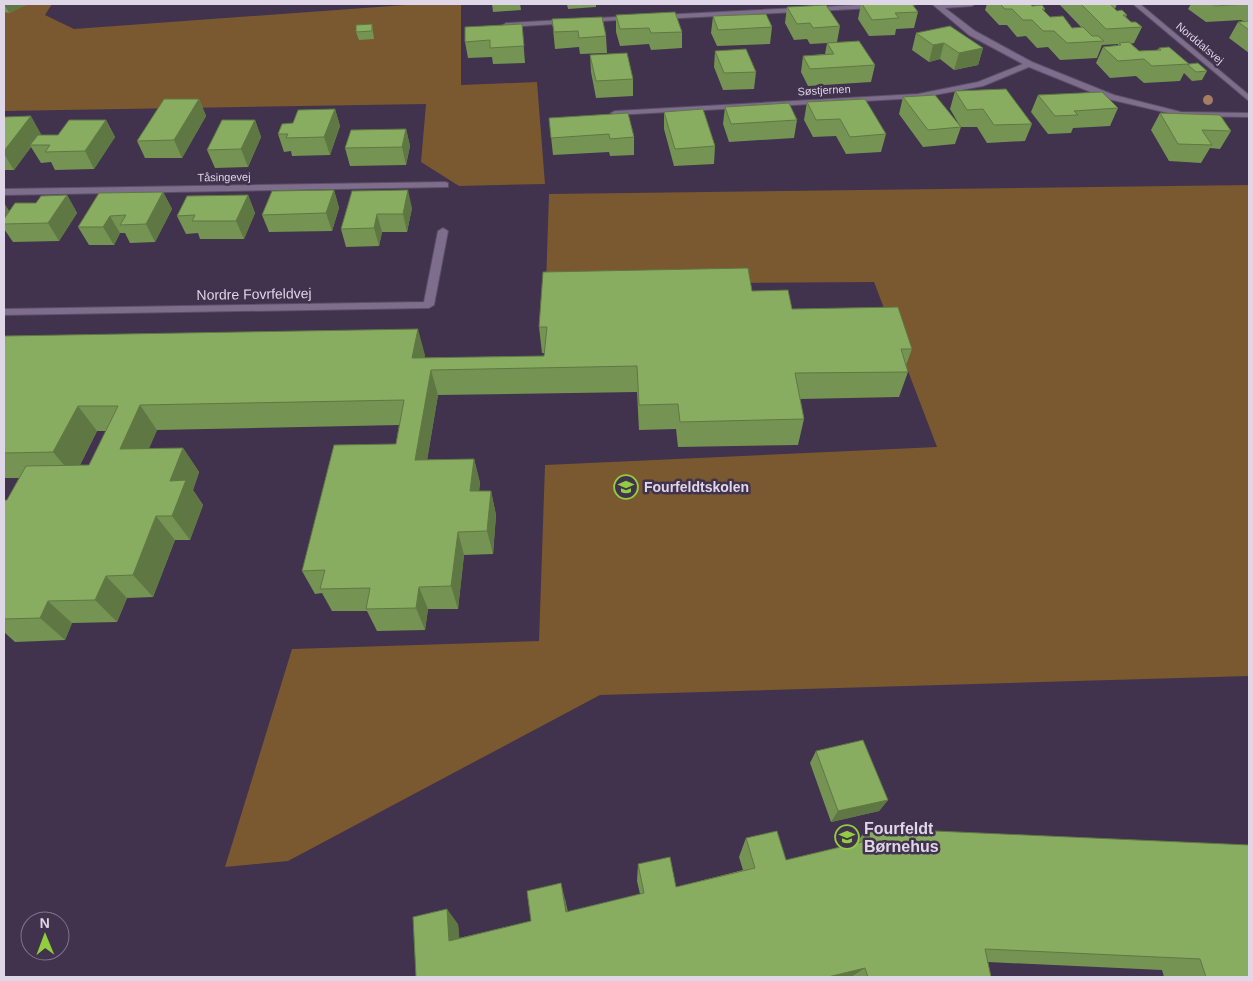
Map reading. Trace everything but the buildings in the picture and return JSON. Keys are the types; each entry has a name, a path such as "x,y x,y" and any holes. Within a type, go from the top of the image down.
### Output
{"street":[{"path":"657,17 913,4"},
{"path":"937,5 972,4"},
{"name":"Norddalsvej","path":"1136,4 1249,99"},
{"path":"937,5 972,32 1029,64 1111,97 1173,112 1249,115"},
{"path":"499,25 637,18"},
{"name":"Søstjernen","path":"615,114 918,96 980,84 1029,64"},
{"name":"Tåsingevej","path":"4,192 445,185"},
{"name":"Nordre Fovrfeldvej","path":"4,312 429,305 443,231"}],"shaded area":[{"path":"4,4 52,4 45,15 74,29 406,4 461,4 461,85 537,82 545,184 459,186 421,162 426,104 4,111"},
{"path":"1249,185 1249,676 600,695 288,861 225,867 292,649 539,641 545,465 937,447 874,282 546,284 549,194"}],"place":[{"name":"Fourfeldtskolen","path":"626,487"},
{"name":"Fourfeldt Børnehus","path":"847,837"}]}
